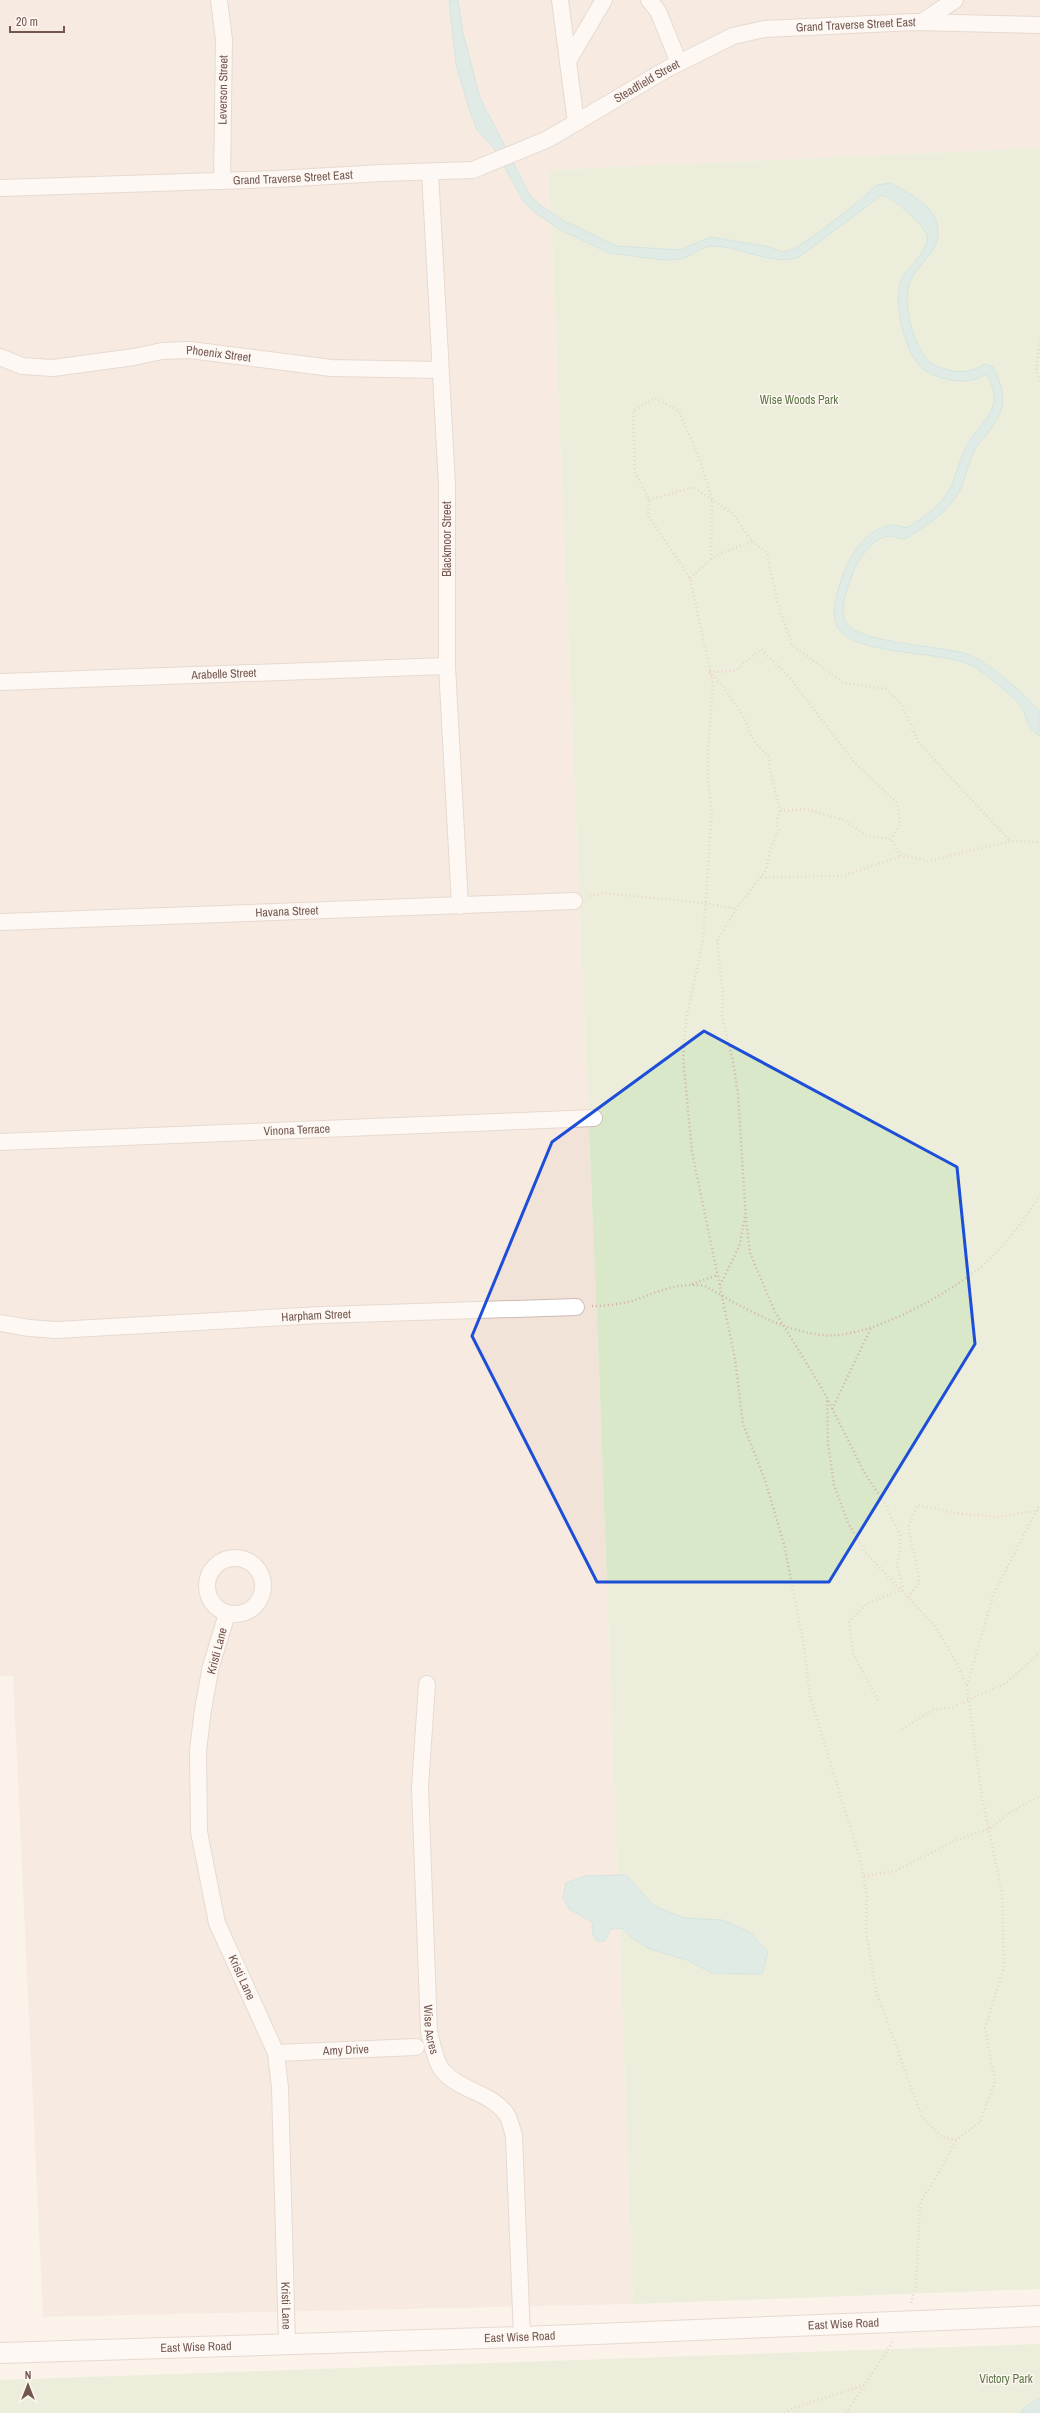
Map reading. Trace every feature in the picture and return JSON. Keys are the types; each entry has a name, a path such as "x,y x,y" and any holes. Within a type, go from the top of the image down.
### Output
{"street":[{"name":"Leverson Street","path":"219,0 224,40 222,181"},
{"path":"560,0 576,123"},
{"path":"568,61 604,0"},
{"name":"Steadfield Street","path":"576,123 679,63 658,11 649,0"},
{"path":"922,22 955,0"},
{"name":"Grand Traverse Street East","path":"679,63 733,36 764,29 922,22 1040,25"},
{"name":"Grand Traverse Street East","path":"0,188 222,181 473,170 548,139 576,123"},
{"name":"Blackmoor Street","path":"430,172 447,485 447,666 460,906"},
{"name":"Phoenix Street","path":"0,357 22,366 53,368 134,357 162,351 190,350 330,368 440,370"},
{"name":"Arabelle Street","path":"0,682 447,666"},
{"name":"Havana Street","path":"0,922 574,901"},
{"name":"Vinona Terrace","path":"0,1142 594,1118"},
{"name":"Harpham Street","path":"0,1323 29,1328 56,1330 321,1315 576,1307"},
{"name":"Kristi Lane","path":"227,1614 211,1666 203,1708 198,1751 199,1832 217,1923 276,2052 280,2088 286,2344"},
{"name":"Wise Acres","path":"427,1684 420,1786 429,2032 441,2069 458,2085 473,2090 491,2101 507,2115 514,2136 522,2337"},
{"name":"Amy Drive","path":"276,2052 416,2047"},
{"name":"East Wise Road","path":"0,2353 522,2337 1040,2316"}],"path":[{"path":"1040,341 1036,370 1040,381"},
{"path":"711,559 712,499 701,463 679,411 655,398 633,411 635,472 649,500 648,515 690,578 709,672 713,684 708,781 712,809 703,941 686,1020 683,1057 692,1152 735,1359 743,1424 765,1480 784,1544 804,1646 810,1697 864,1876 867,1896 866,1931 876,1992 922,2117 942,2137 956,2140"},
{"path":"649,500 694,487 733,514 752,541 767,553 776,601 792,645 844,683 886,689 900,702 919,743 1010,841"},
{"path":"690,578 711,559 752,541"},
{"path":"709,672 735,671 761,649 789,677 854,762 898,804 900,825 890,839"},
{"path":"709,672 723,686 742,714 753,740 769,758 770,769 780,811 776,824 778,830 771,847 766,870 736,909 717,941 723,994 722,1017 733,1061 738,1095 750,1253 774,1310 827,1399 864,1472 884,1502 900,1535 900,1551 897,1564 904,1594"},
{"path":"780,811 806,809 844,820 867,836 890,839 902,856"},
{"path":"761,877 843,876 902,856 929,860 1010,841 1040,842"},
{"path":"574,901 603,893 705,903 736,909"},
{"path":"692,1284 705,1286 783,1325 821,1335 840,1336 872,1327 960,1283 994,1255 1040,1195"},
{"path":"720,1286 739,1247 746,1214"},
{"path":"576,1307 602,1306 629,1301 664,1288 692,1284 717,1275"},
{"path":"832,1409 872,1327"},
{"path":"827,1399 828,1443 834,1485 848,1523 866,1553 933,1624 952,1654 967,1686 982,1797 1002,1893 1004,1939 1004,1967 985,2028 996,2082 980,2122 956,2140 941,2169 923,2198 920,2207 916,2284 906,2322 866,2385 846,2413"},
{"path":"967,1686 994,1593 1039,1510 1040,1504"},
{"path":"908,1597 919,1583 918,1571 908,1527 918,1505 956,1512 998,1517 1039,1510"},
{"path":"878,1700 853,1654 849,1621 868,1603 901,1590"},
{"path":"902,1729 933,1710 953,1707 1006,1683 1040,1653"},
{"path":"864,1876 895,1870 956,1840 989,1828 1014,1810 1040,1796"},
{"path":"784,2413 796,2407 866,2385"}],"highlighted area":[{"path":"704,1031 957,1167 975,1344 829,1582 597,1582 472,1336 552,1142"}],"shaded area":[{"path":"0,0 1040,0 1040,148 549,170 600,1396 633,2304 43,2317 13,1676 0,1676"}],"green space":[{"name":"Wise Woods Park","path":"1040,148 1040,2289 633,2304 600,1396 549,170"},
{"name":"Victory Park","path":"1040,2344 1040,2413 0,2413 0,2380"}],"water":[{"path":"449,0 458,0 463,33 480,98 530,195 539,204 564,221 617,246 679,250 711,237 770,247 782,252 794,249 819,232 853,206 877,185 891,183 918,200 930,210 937,224 937,242 933,250 912,277 907,293 910,324 917,344 929,361 938,367 950,371 961,372 971,370 985,364 993,367 1001,386 1003,401 994,425 974,451 961,488 951,504 937,517 905,539 888,536 877,540 867,549 854,570 843,605 843,612 848,625 856,631 869,636 955,651 967,654 985,663 1016,688 1040,712 1040,736 1032,730 1019,704 998,684 973,666 942,657 900,652 862,644 847,637 838,628 836,622 834,609 838,590 845,569 854,552 866,537 882,527 894,525 909,527 939,503 949,491 966,447 990,414 993,406 994,397 987,374 976,379 966,381 949,380 937,376 927,372 919,365 909,348 901,325 898,301 901,281 922,252 927,240 927,235 920,224 901,206 882,195 799,257 789,259 767,258 732,249 711,246 680,259 664,260 609,253 559,229 533,211 523,201 494,148 477,130 468,106 456,64"},
{"path":"626,1875 654,1906 684,1918 722,1920 750,1932 768,1952 762,1974 712,1973 687,1960 650,1949 632,1938 622,1928 611,1929 605,1941 597,1941 593,1935 592,1922 569,1909 563,1898 566,1883 585,1876"},
{"path":"1040,2398 1040,2413 1021,2413 1023,2408"}]}
